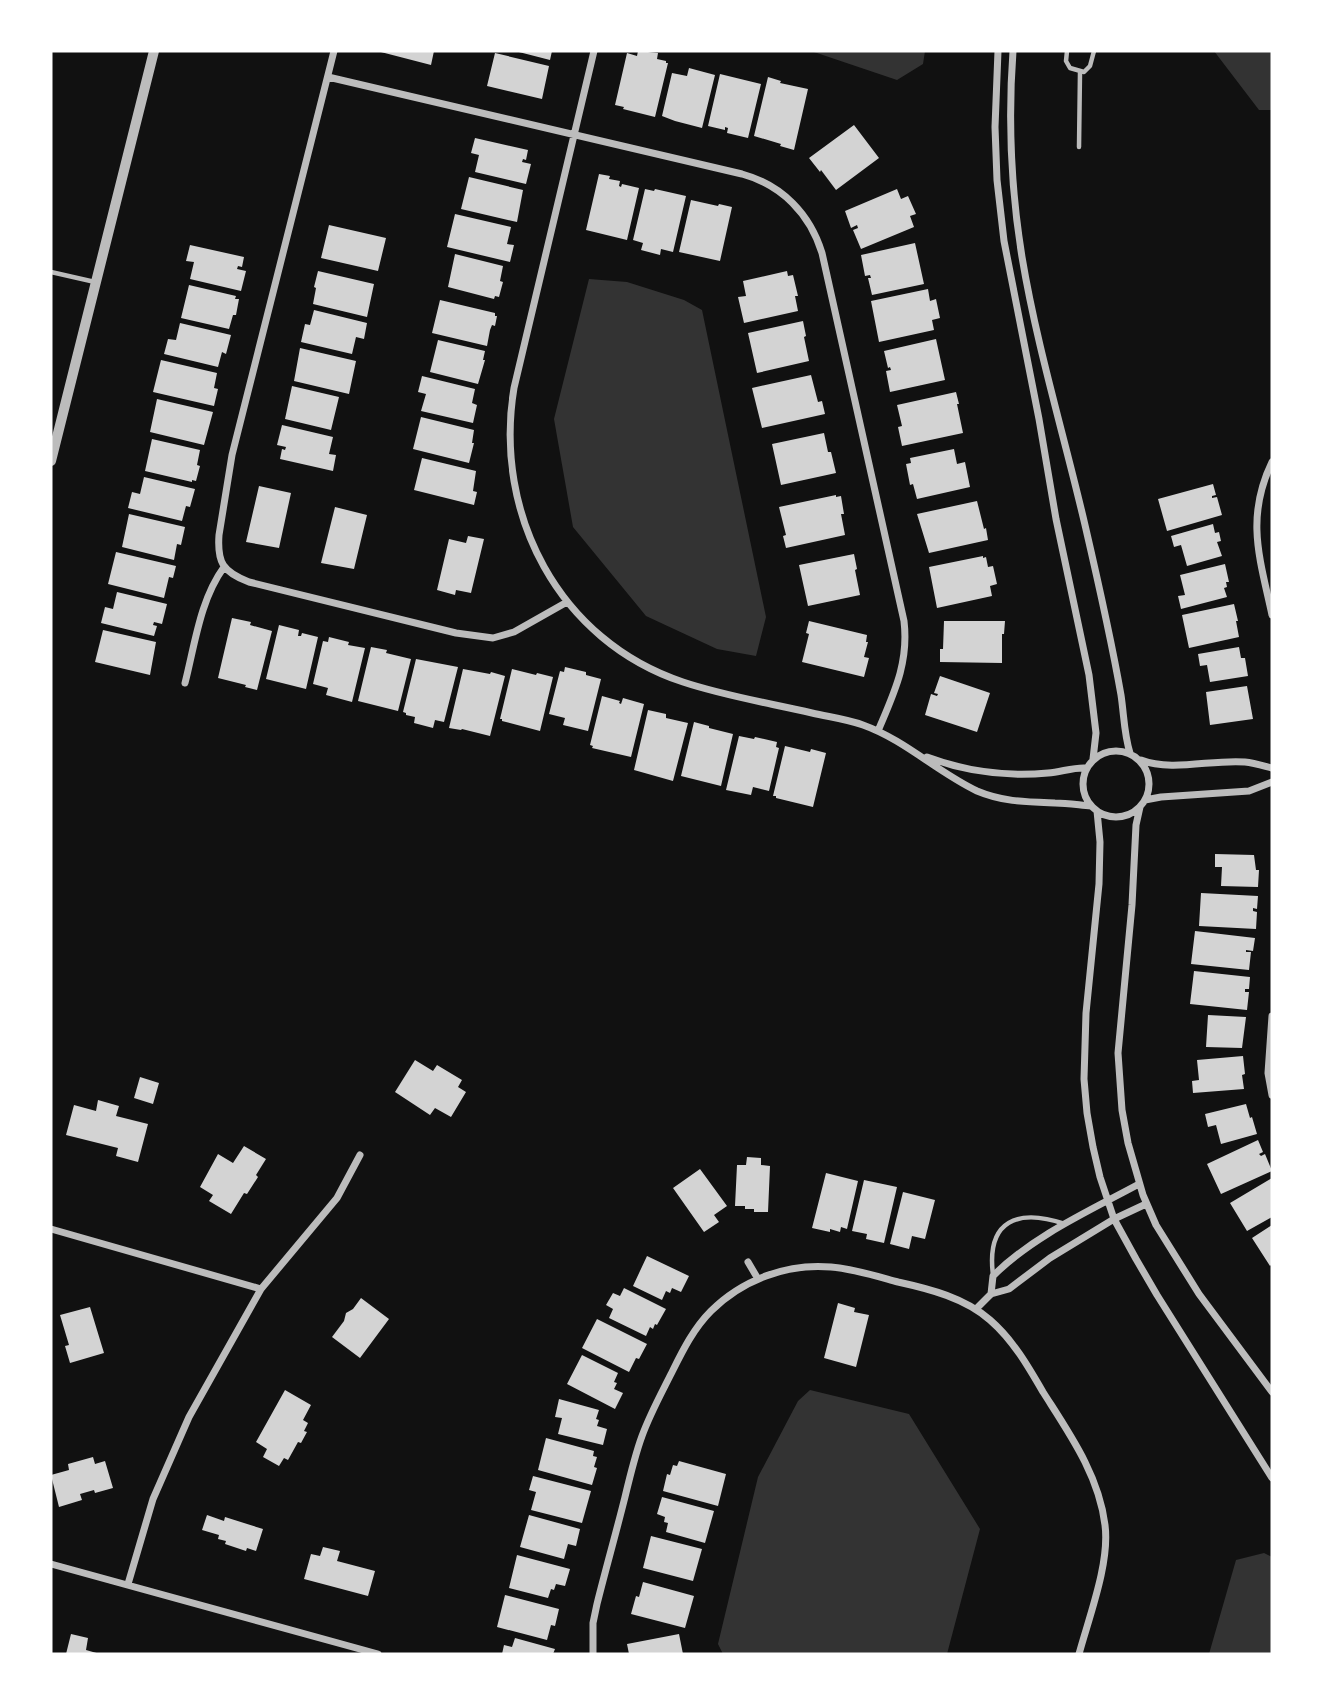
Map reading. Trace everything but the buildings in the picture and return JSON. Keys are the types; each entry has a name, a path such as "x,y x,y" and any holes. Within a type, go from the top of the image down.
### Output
{"street":[{"path":"51,461 154,51"},
{"path":"334,51 232,454 218,547 224,567 228,572 249,582 456,633 493,638 514,632 567,602"},
{"path":"594,51 513,388 509,429 512,473 522,519 541,561 567,602 596,632 657,672 706,689 844,719 877,731 890,736 960,782 992,797 1018,802 1058,803 1094,809 1115,817 1124,816 1142,804 1161,797 1249,791 1272,782"},
{"path":"998,51 995,127 997,180 1004,242 1056,519 1090,675 1096,733 1093,759"},
{"path":"1013,51 1011,134 1022,256 1054,404 1095,569 1130,753"},
{"path":"328,77 755,178 780,191 792,201 811,225 822,253 904,621 905,650 902,668 877,731"},
{"path":"1272,462 1261,492 1256,528 1272,615"},
{"path":"185,683 207,596 224,567"},
{"path":"1272,768 1246,762 1148,763 1120,750 1110,751 1093,759 1083,777 1086,798 1094,809 1100,852 1086,1013 1084,1079 1093,1147 1107,1201 1114,1219 1157,1295 1272,1478"},
{"path":"917,753 960,768 996,774 1047,773 1086,768"},
{"path":"1139,759 1150,783 1135,831 1132,905 1118,1053 1122,1110 1128,1143 1146,1204 1178,1262 1272,1392"},
{"path":"1272,1016 1268,1073 1272,1095"},
{"path":"128,1584 153,1499 189,1417 261,1289 332,1206 360,1155"},
{"path":"990,1294 993,1276 1014,1256 1139,1184"},
{"path":"976,1309 990,1294 1009,1289 1050,1258 1114,1219 1146,1204"},
{"path":"51,1229 261,1289"},
{"path":"748,1262 758,1279"},
{"path":"593,1654 593,1623 597,1604 636,1452 650,1416 682,1352 701,1322 726,1298 758,1279 814,1266 834,1267 947,1295 976,1309 1018,1350 1079,1449 1099,1498 1105,1524 1105,1553 1079,1654"},
{"path":"51,1564 378,1654"}],"lane":[{"path":"1067,51 1066,61 1070,68 1080,72 1090,66 1094,51"},
{"path":"1079,146 1080,72"},
{"path":"51,272 96,283"},
{"path":"993,1276 993,1246 999,1231 1006,1224 1016,1219 1034,1217 1066,1224"}],"shaded area":[{"path":"811,51 925,51 923,64 897,80"},
{"path":"1214,51 1272,51 1272,110 1259,110"},
{"path":"589,279 627,282 684,300 702,310 766,617 756,656 717,649 646,616 573,527 554,419"},
{"path":"810,1390 909,1414 980,1529 947,1654 723,1654 718,1644 758,1477 798,1401"},
{"path":"1264,1553 1272,1557 1272,1654 1209,1654 1236,1560"}]}
